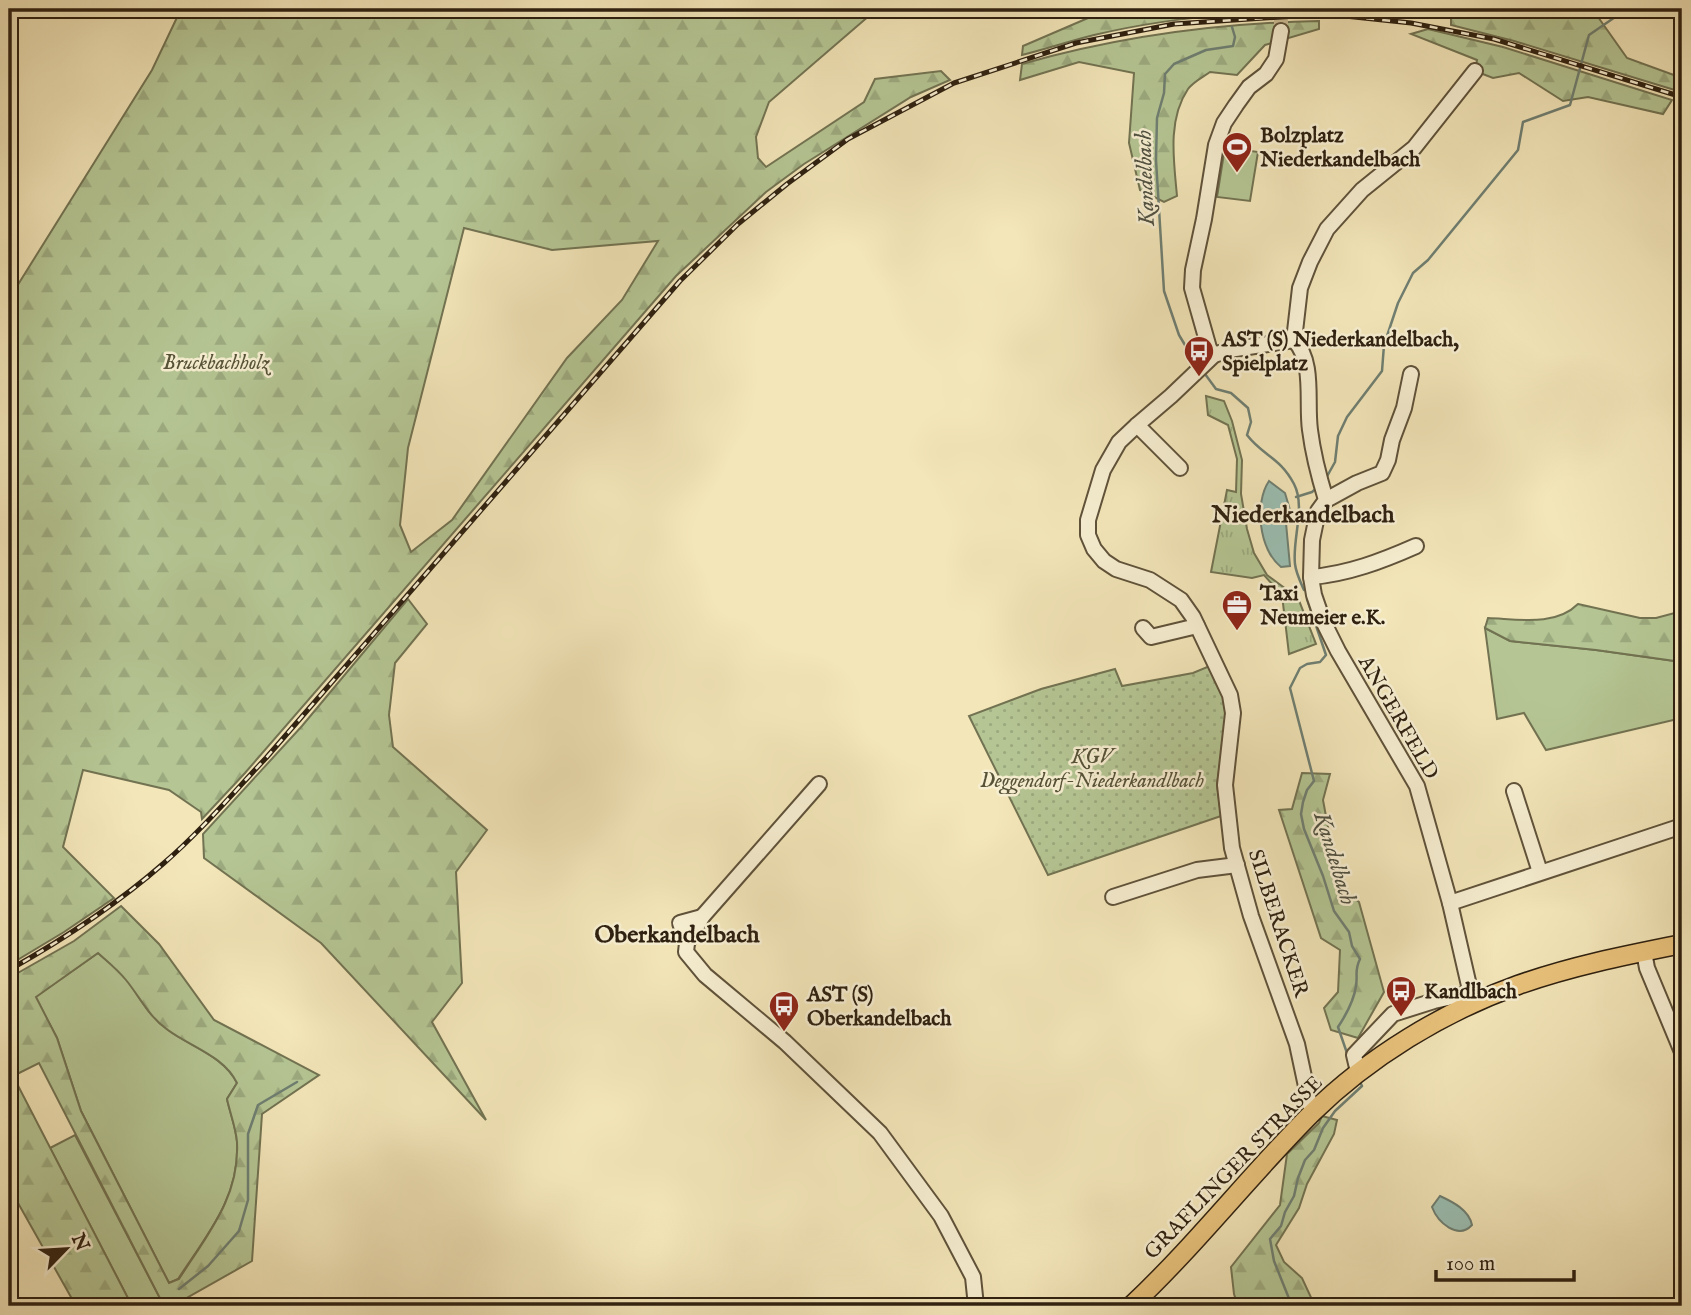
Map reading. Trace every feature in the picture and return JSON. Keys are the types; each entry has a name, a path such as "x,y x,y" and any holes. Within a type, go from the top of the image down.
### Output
{"main road":[{"name":"GRAFLINGER STRASSE","path":"1131,1306 1313,1112 1358,1072 1405,1041 1472,998 1561,971 1682,944"}],"street":[{"path":"1214,355 1209,348 1192,288 1192,279 1216,145 1224,122 1249,87 1266,74 1276,59 1281,30"},
{"path":"1410,374 1404,408 1382,474 1357,483 1325,500 1315,464 1309,426 1306,360 1302,348 1294,340 1300,288 1327,229 1362,190 1414,148 1475,71"},
{"name":"SILBERACKER","path":"1294,340 1229,349 1214,355 1119,442 1103,470 1088,520 1088,535 1094,550 1104,561 1116,569 1150,580 1181,600 1197,626 1230,695 1233,713 1224,785 1232,848 1251,916 1297,1044 1313,1112"},
{"path":"1137,425 1180,468"},
{"name":"ANGERFELD","path":"1325,500 1318,510 1312,540 1311,577 1314,595 1328,631 1417,786 1450,903 1472,998"},
{"path":"1311,577 1337,575 1416,546"},
{"path":"1143,628 1151,637 1197,626"},
{"path":"819,784 702,917 680,923 687,943 687,952 705,975 785,1042 880,1133 941,1216 973,1277 976,1306"},
{"path":"1514,791 1541,872"},
{"path":"1450,903 1682,826"},
{"path":"1113,898 1197,870 1237,865"},
{"path":"1644,952 1647,968 1682,1052"},
{"path":"1358,1072 1354,1055 1393,1014 1434,1001 1472,998"}],"green space":[{"name":"Bruckbachholz","path":"181,9 877,9 769,102 756,137 758,158 766,167 864,102 875,79 941,71 950,80 911,97 804,164 766,192 676,276 245,773 202,819 201,812 169,790 83,770 63,847 114,898 9,965 9,299 152,70","holes":["464,228 552,250 658,241 622,300 567,358 452,520 411,552 400,525 408,448"]},
{"path":"1117,9 1377,11 1376,15 1271,12 1161,22 1094,35 1022,55 1023,46 1095,15"},
{"path":"1451,9 1575,9 1598,17 1627,58 1682,78 1682,84 1678,91 1514,41 1451,25"},
{"path":"1319,21 1319,29 1265,45 1237,75 1210,72 1190,86 1181,101 1175,128 1177,196 1164,202 1140,190 1129,143 1134,73 1079,62 1020,80 1022,64 1096,46 1206,28"},
{"path":"1428,29 1503,47 1672,100 1663,114 1588,97 1563,101 1519,73 1493,78 1475,71 1477,60 1411,34"},
{"name":"Bolzplatz Niederkandelbach","path":"1225,147 1258,152 1250,201 1217,197"},
{"name":"Niederkandelbach","path":"1206,396 1224,401 1232,421 1242,460 1241,494 1254,553 1267,575 1298,598 1316,644 1289,654 1282,595 1264,575 1252,578 1211,572 1227,490 1236,492 1237,459 1228,425 1208,415"},
{"path":"408,599 427,624 395,663 389,715 393,747 487,830 456,872 462,983 432,1022 486,1120 321,943 204,858 203,834 302,726"},
{"path":"1578,604 1640,618 1656,618 1682,611 1682,662 1510,641 1485,628 1488,618 1547,619 1569,611"},
{"path":"1485,628 1510,641 1682,662 1682,718 1546,750 1524,713 1497,719"},
{"name":"KGV Deggendorf-Niederkandlbach","path":"1212,665 1228,711 1217,784 1221,816 1048,875 969,716 1041,689 1115,669 1122,686 1193,673"},
{"path":"1302,773 1330,774 1323,800 1330,838 1349,894 1359,902 1384,992 1358,1038 1331,1030 1324,1008 1338,992 1340,950 1321,938 1279,810 1292,809"},
{"path":"121,906 159,944 214,1020 319,1075 262,1114 252,1261 185,1299 188,1306 164,1306 39,1063 13,1076 132,1306 76,1306 9,1187 9,978 74,941","holes":["98,953 123,976 161,1025 216,1059 237,1083 227,1099 237,1142 237,1162 227,1198 220,1215 179,1279 169,1283 81,1111 57,1038 36,997"]},
{"path":"98,953 123,975 161,1025 216,1059 237,1083 227,1099 237,1142 237,1162 227,1198 220,1215 178,1279 169,1283 81,1111 57,1038 35,997"},
{"path":"1322,1116 1337,1120 1334,1134 1307,1184 1299,1208 1276,1245 1284,1262 1302,1278 1315,1306 1238,1306 1231,1267 1280,1205 1287,1154 1319,1123"},
{"path":"75,1135 164,1306 132,1306 50,1148"}],"water":[{"path":"1269,481 1285,493 1290,510 1286,523 1290,566 1281,567 1274,559 1261,526 1261,501"},
{"path":"1440,1196 1464,1211 1472,1225 1461,1231 1444,1224 1432,1207"}],"waterway":[{"path":"1226,9 1228,15"},
{"path":"1325,480 1335,462 1338,436 1347,417 1382,371 1384,345 1398,303 1413,273 1428,260 1518,150 1523,122 1570,105 1589,35 1621,13 1634,9"},
{"name":"Kandelbach","path":"1197,365 1179,335 1164,291 1156,160 1157,118 1164,93 1165,74 1174,64 1206,50 1233,46 1235,37 1232,27"},
{"name":"Kandelbach","path":"1205,374 1216,389 1231,393 1248,408 1251,422 1247,435 1283,468 1294,484 1299,503 1295,564 1304,590"},
{"path":"1296,497 1318,487"},
{"name":"Kandelbach","path":"1307,599 1326,655 1320,662 1300,668 1290,688 1314,781 1307,790 1301,814 1334,911 1349,932 1352,946 1360,959 1353,997 1338,1027 1348,1056"},
{"path":"179,1289 208,1266 239,1231 248,1200 248,1134 258,1105 297,1082"},
{"name":"Kandelbach","path":"1292,1306 1274,1261 1270,1239 1281,1226 1305,1160 1314,1150 1323,1128 1335,1111 1362,1086 1360,1082"}],"tunnel":[{"path":"1281,9 1281,31"}],"railway":[{"path":"9,970 70,934 127,893 178,851 204,825 266,758 680,281 738,224 848,139 954,83 1076,43 1174,24 1326,14 1411,23 1494,39 1682,97"}],"place":[{"name":"Bolzplatz Niederkandelbach","path":"1237,174"},
{"name":"AST (S) Niederkandelbach, Spielplatz","path":"1199,378"},
{"name":"Taxi Neumeier e.K.","path":"1237,632"},
{"name":"Kandlbach","path":"1401,1018"},
{"name":"AST (S) Oberkandelbach","path":"784,1033"}],"district":[{"name":"Niederkandelbach","path":"1303,514"},
{"name":"Oberkandelbach","path":"677,934"}]}
